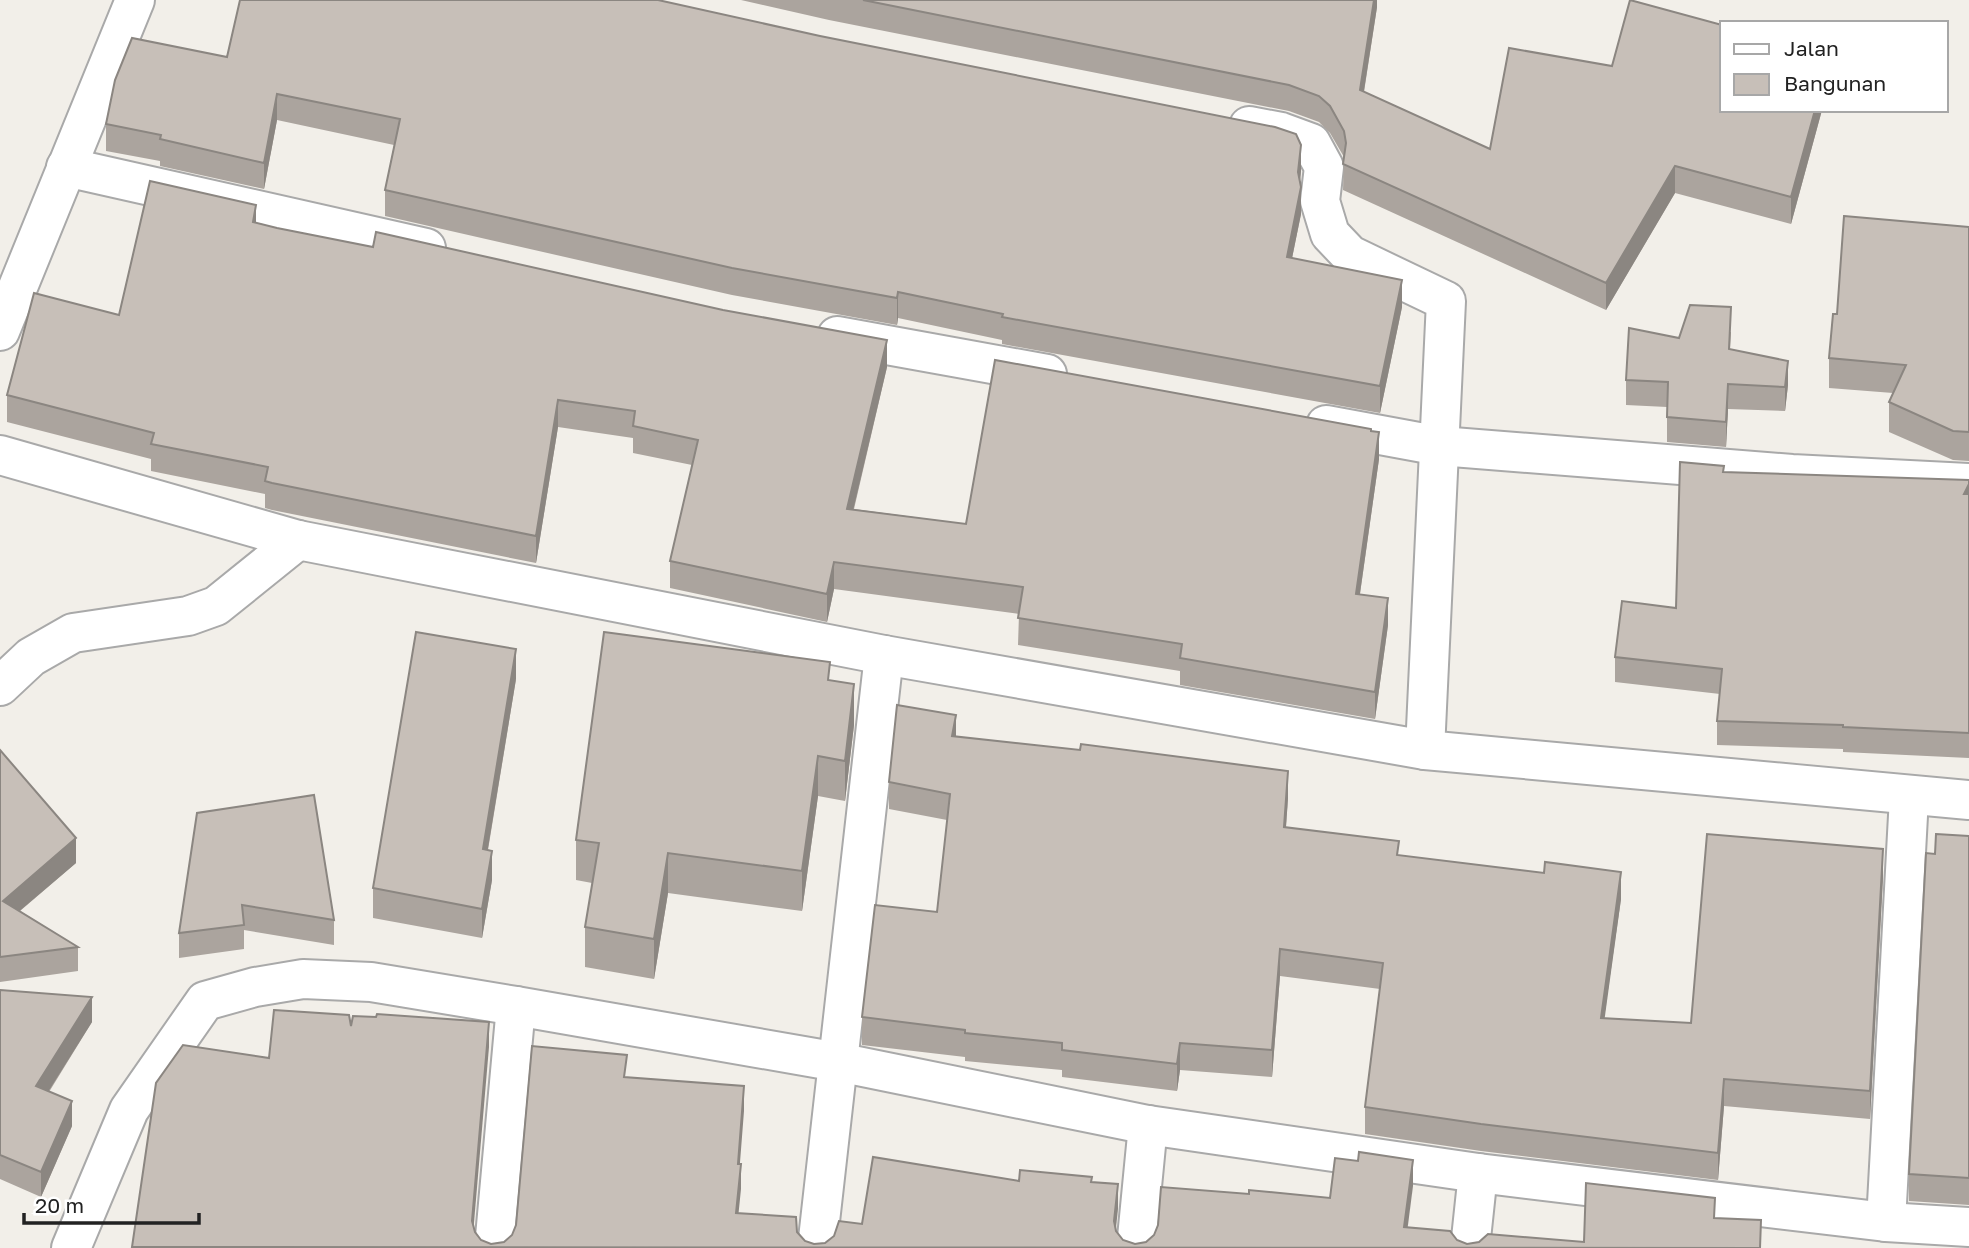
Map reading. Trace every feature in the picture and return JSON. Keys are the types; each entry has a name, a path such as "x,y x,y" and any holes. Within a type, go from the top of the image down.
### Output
{"street":[{"path":"0,331 135,0"},
{"path":"1213,119 1281,132 1311,143 1324,167 1320,201 1330,234 1350,255 1446,301 1424,750"},
{"path":"66,167 458,255"},
{"path":"810,331 1084,381"},
{"path":"1289,418 1440,446 1792,474 1969,483"},
{"path":"0,455 298,540 884,655 1424,750 1909,797 1969,800"},
{"path":"0,686 31,657 73,633 188,616 216,606 298,540"},
{"path":"817,1248 884,655"},
{"path":"1886,1222 1909,797"},
{"path":"71,1248 129,1110 205,1001 254,987 303,979 371,982 516,1006 838,1062 1148,1125 1478,1173 1886,1222 1969,1227"},
{"path":"494,1248 516,1006"},
{"path":"1136,1248 1148,1125"},
{"path":"1471,1248 1478,1173"}],"building":[{"path":"240,0 658,0 820,36 1275,127 1296,134 1301,145 1298,172 1301,187 1287,257 1402,280 1380,386 1002,317 1003,314 898,292 897,298 732,268 385,190 400,119 277,94 264,163 160,139 161,135 106,124 115,80 132,38 227,57"},
{"path":"863,0 1374,0 1360,90 1490,149 1509,48 1612,66 1630,0 1720,24 1720,112 1814,112 1791,197 1675,166 1606,283 1343,164 1346,143 1344,131 1330,106 1319,96 1289,85"},
{"path":"150,181 256,205 253,222 277,228 373,247 376,232 723,310 887,340 847,509 966,524 995,360 1379,432 1356,594 1388,598 1375,692 1180,658 1182,644 1018,618 1023,587 834,562 827,594 670,561 698,440 633,426 635,411 558,400 536,536 272,483 265,481 268,467 151,444 154,433 7,395 34,293 119,315"},
{"path":"1844,216 1969,227 1969,432 1953,431 1889,402 1906,365 1829,358 1833,314 1837,314"},
{"path":"1690,305 1731,307 1729,349 1788,361 1785,387 1728,384 1726,422 1667,417 1668,382 1626,380 1629,328 1679,338"},
{"path":"1680,462 1724,466 1723,472 1969,480 1964,494 1969,494 1969,733 1717,721 1722,669 1615,657 1622,601 1676,608"},
{"path":"416,632 516,649 483,849 492,851 482,909 373,888"},
{"path":"604,632 830,662 828,680 854,684 845,761 818,756 802,871 668,853 654,939 585,927 599,843 576,840"},
{"path":"897,705 956,715 952,736 1080,750 1081,744 1288,771 1284,827 1399,841 1397,855 1544,873 1545,862 1621,872 1601,1018 1691,1023 1707,834 1883,849 1870,1091 1724,1079 1718,1153 1365,1107 1383,963 1280,949 1272,1050 1180,1043 1177,1064 1062,1050 1062,1043 965,1033 965,1030 862,1017 875,905 937,912 950,794 889,782"},
{"path":"0,750 76,838 3,901 78,947 0,957"},
{"path":"314,795 334,920 242,905 244,925 179,933 197,813"},
{"path":"1936,834 1969,836 1969,1178 1909,1174 1926,853 1935,854"},
{"path":"0,990 92,997 36,1086 72,1101 41,1172 0,1155"},
{"path":"274,1010 349,1015 351,1026 353,1016 376,1017 377,1014 489,1022 472,1221 481,1240 491,1244 504,1242 512,1235 516,1225 532,1046 627,1055 624,1077 744,1086 736,1213 796,1217 797,1232 805,1241 814,1244 825,1243 834,1236 839,1221 862,1224 873,1157 1019,1181 1020,1170 1092,1177 1091,1182 1118,1184 1114,1221 1116,1231 1123,1240 1135,1244 1146,1242 1154,1235 1158,1225 1161,1187 1249,1194 1249,1190 1330,1198 1335,1158 1358,1161 1359,1152 1413,1160 1404,1227 1450,1231 1457,1240 1467,1244 1479,1242 1488,1234 1584,1242 1586,1183 1715,1198 1714,1218 1761,1220 1760,1248 132,1247 156,1083 183,1045 269,1058"}]}
